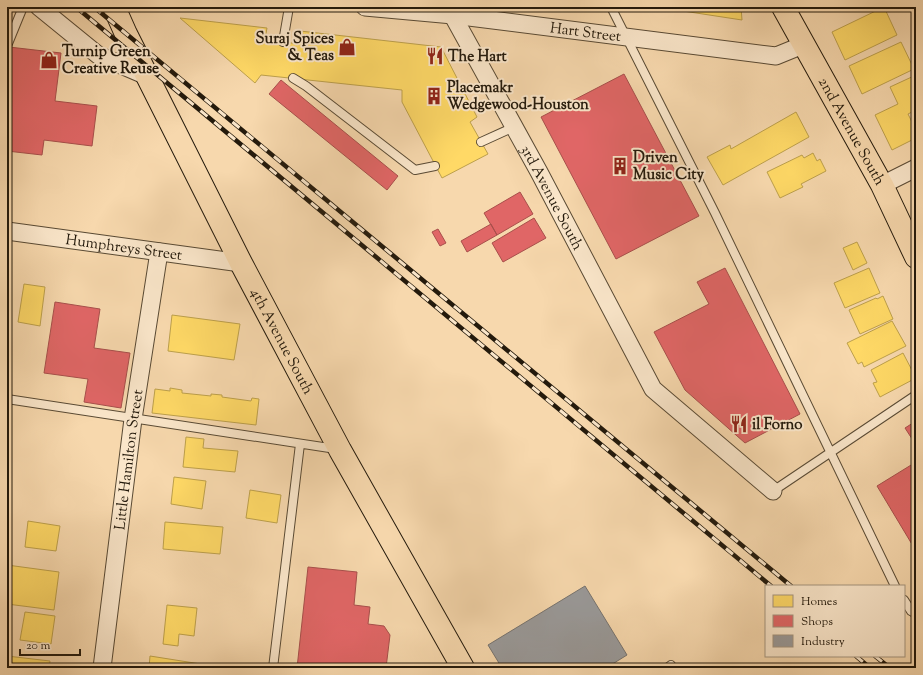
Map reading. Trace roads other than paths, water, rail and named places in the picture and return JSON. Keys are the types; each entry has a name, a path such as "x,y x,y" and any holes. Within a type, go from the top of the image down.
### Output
{"main road":[{"name":"4th Avenue South","path":"114,7 126,34 241,263 340,450 463,668"},
{"name":"2nd Avenue South","path":"783,7 882,185 916,257"}],"street":[{"path":"39,7 98,55 149,78"},
{"name":"Hart Street","path":"365,7 450,11 776,56 803,45"},
{"name":"3rd Avenue South","path":"450,11 514,127 653,389 773,491"},
{"path":"882,185 916,168"},
{"name":"Humphreys Street","path":"7,231 241,263"},
{"name":"Little Hamilton Street","path":"102,668 133,418 159,252"}],"lane":[{"path":"7,46 22,7"},
{"path":"283,42 289,7"},
{"path":"611,7 719,220 807,401 830,453 896,585"},
{"path":"293,78 306,86 415,170 435,166"},
{"path":"481,142 514,127"},
{"path":"773,491 916,395"},
{"path":"7,400 340,450"},
{"path":"273,668 300,444"},
{"path":"905,602 911,611 916,614"}],"railway":[{"path":"76,7 770,585"},
{"path":"94,7 790,585"},
{"path":"857,657 870,668"},
{"path":"876,657 890,668"}],"place":[{"name":"Suraj Spices & Teas","path":"347,47"},
{"name":"The Hart","path":"435,56"},
{"name":"Turnip Green Creative Reuse","path":"49,60"},
{"name":"Placemakr Wedgewood-Houston","path":"434,96"},
{"name":"Driven Music City","path":"620,166"},
{"name":"il Forno","path":"739,424"}]}
